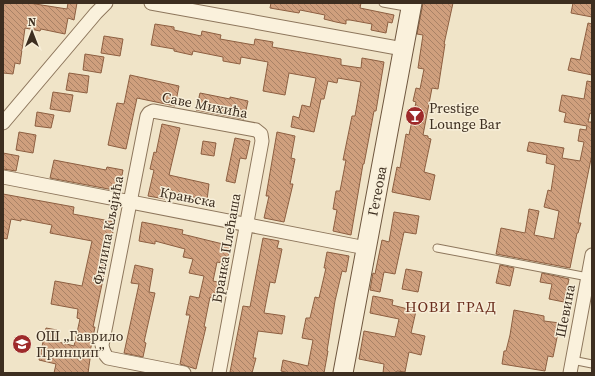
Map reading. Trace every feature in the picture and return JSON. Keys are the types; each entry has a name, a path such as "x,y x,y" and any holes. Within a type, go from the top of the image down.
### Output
{"main road":[{"name":"Гетеова","path":"343,373 412,6"}],"street":[{"path":"3,123 87,23 106,3"},
{"path":"151,3 403,49"},
{"name":"Саве Михића","path":"149,113 154,111 256,130"},
{"name":"Филипа Кљајића","path":"149,113 147,116 102,346 104,354 108,358 184,373"},
{"name":"Бранка Плећаша","path":"219,373 262,141 261,134 256,130"},
{"name":"Крањска","path":"3,177 366,248"},
{"name":"Шевина","path":"571,367 592,255"}],"lane":[{"name":"Гетеова","path":"383,3 412,6"},
{"path":"437,248 588,277"},
{"path":"571,367 592,364"}],"building":[{"path":"3,3 29,3 67,9 68,3 77,3 74,20 68,18 65,34 41,29 40,31 25,28 20,64 15,63 13,74 3,73"},
{"path":"271,3 361,3 360,8 394,15 392,23 388,22 386,33 371,30 372,24 350,20 346,20 346,24 336,22 324,19 325,15 300,10 299,13 270,8"},
{"path":"423,3 453,3 444,44 438,89 432,88 423,135 428,136 428,138 431,139 424,172 435,175 430,200 392,192 397,167 400,168 406,134 409,135 416,102 413,101 416,88 420,89 424,69 418,68 423,35 417,34"},
{"path":"573,3 592,3 592,17 571,13"},
{"path":"588,23 592,24 592,75 568,70 571,58 580,60"},
{"path":"155,24 174,27 174,30 201,36 202,31 221,35 220,39 254,45 255,39 273,42 272,47 341,59 341,65 361,68 362,58 384,62 376,111 374,111 363,164 351,235 333,231 337,210 333,209 336,191 340,191 346,160 343,160 352,116 355,116 361,82 338,78 337,83 328,81 324,99 321,99 314,132 291,127 293,116 299,118 302,105 310,107 316,78 289,73 285,95 263,91 268,62 241,57 240,64 223,61 223,57 193,51 192,55 174,51 174,49 151,45"},
{"path":"104,36 123,39 120,56 101,53"},
{"path":"85,54 104,57 101,73 83,70"},
{"path":"69,73 89,76 87,93 66,90"},
{"path":"130,75 179,86 175,106 137,98 126,149 108,145 117,103 124,104"},
{"path":"587,81 592,82 592,114 590,113 588,122 592,122 592,154 578,223 581,223 577,233 570,268 496,254 501,228 525,233 529,209 539,211 534,235 554,239 559,211 544,207 548,190 551,191 555,165 546,163 547,155 527,151 529,142 564,148 562,158 580,161 584,142 578,141 580,129 586,130 587,126 564,122 566,113 559,111 562,95 584,99"},
{"path":"53,92 73,95 70,112 50,109"},
{"path":"200,93 248,101 244,119 196,110"},
{"path":"37,112 54,115 51,128 35,126"},
{"path":"162,124 180,128 169,175 209,184 207,200 166,191 165,199 148,196 154,170 150,169 154,152 156,153"},
{"path":"19,132 36,135 33,153 16,150"},
{"path":"277,132 295,136 291,158 295,159 290,184 293,184 284,222 264,218 269,196 266,196"},
{"path":"235,138 250,141 246,159 240,158 235,183 226,181"},
{"path":"203,141 216,143 214,156 201,154"},
{"path":"3,153 19,156 16,171 3,169"},
{"path":"54,160 106,170 107,167 123,170 119,191 50,178"},
{"path":"3,194 74,207 73,214 115,222 93,327 95,327 88,373 54,373 56,364 39,360 46,328 57,330 55,341 74,346 80,319 77,318 78,309 51,304 55,281 82,286 92,241 50,233 52,225 21,219 21,221 11,219 7,239 3,238"},
{"path":"394,212 419,216 416,234 404,232 395,274 384,272 380,292 370,290 382,240 389,242"},
{"path":"142,222 183,230 182,234 231,246 226,264 217,262 213,281 222,283 218,299 210,297 204,327 206,327 196,369 180,364 190,315 186,315 190,296 199,298 204,276 189,273 193,259 183,257 185,249 155,241 155,244 139,241"},
{"path":"263,238 279,241 277,248 282,249 275,283 270,282 264,313 285,316 282,334 258,331 253,358 256,358 252,373 230,372 243,306 250,307"},
{"path":"327,252 349,256 346,272 342,271 335,301 324,373 289,373 281,371 283,360 308,366 313,340 302,338 306,318 310,318 315,297 319,298 326,268 324,268"},
{"path":"135,265 153,269 149,292 155,293 144,342 146,343 143,357 124,353 139,284 131,283"},
{"path":"500,265 514,268 510,286 496,283"},
{"path":"406,269 422,272 418,292 402,289"},
{"path":"542,273 569,279 564,302 549,299 552,284 540,282"},
{"path":"373,296 393,300 392,305 416,311 411,333 425,336 421,355 409,352 405,372 397,371 396,373 383,373 384,364 359,359 364,331 395,337 399,319 370,313"},
{"path":"514,310 544,316 544,321 560,323 553,357 548,356 545,371 502,364 504,351 506,351 510,335"}],"place":[{"name":"Prestige Lounge Bar","path":"415,116"},
{"name":"ОШ „Гаврило Принцип”","path":"22,344"}],"district":[{"name":"НОВИ ГРАД","path":"451,306"}]}
